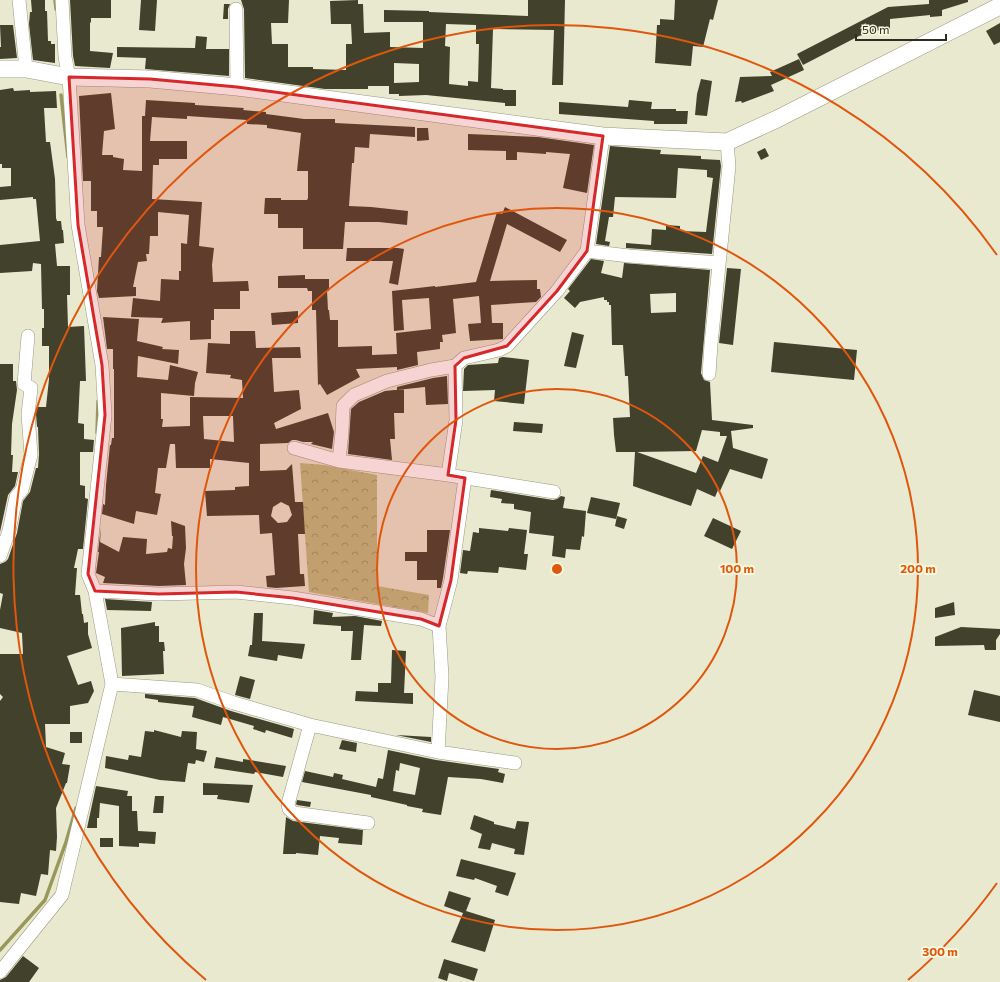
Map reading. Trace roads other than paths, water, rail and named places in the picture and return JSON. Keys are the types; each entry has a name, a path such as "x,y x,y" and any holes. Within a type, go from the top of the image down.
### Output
{"main road":[{"path":"0,69 26,69 69,77 150,79 237,87 604,136 726,142 777,119 997,7"}],"street":[{"path":"19,0 26,69"},
{"path":"0,972 62,895 112,684 94,591 88,574 105,415 102,365 78,225 69,77 65,57 62,0"},
{"path":"236,9 237,87"},
{"path":"338,461 342,432 343,406 354,395 387,381 431,370 455,366 464,358 499,350 507,346 557,291 587,251 604,136"},
{"path":"710,374 711,344 728,166 726,142"},
{"path":"587,251 719,263"},
{"path":"0,556 9,531 16,497 22,490 31,454 28,414 31,388 24,384 28,336"},
{"path":"448,475 456,420 455,366"},
{"path":"294,448 338,461 448,475 554,492"},
{"path":"438,752 442,678 439,626 451,580 465,478"},
{"path":"94,591 159,594 236,592 293,598 421,620 439,626"},
{"path":"112,684 196,690 234,703 310,725 438,752 515,763"},
{"path":"310,725 288,804 289,809 294,812 368,823"}],"waterway":[{"path":"55,0 56,9"},
{"path":"61,95 68,157"},
{"path":"97,433 98,401"},
{"path":"0,950 45,900 66,842 76,808"}]}
